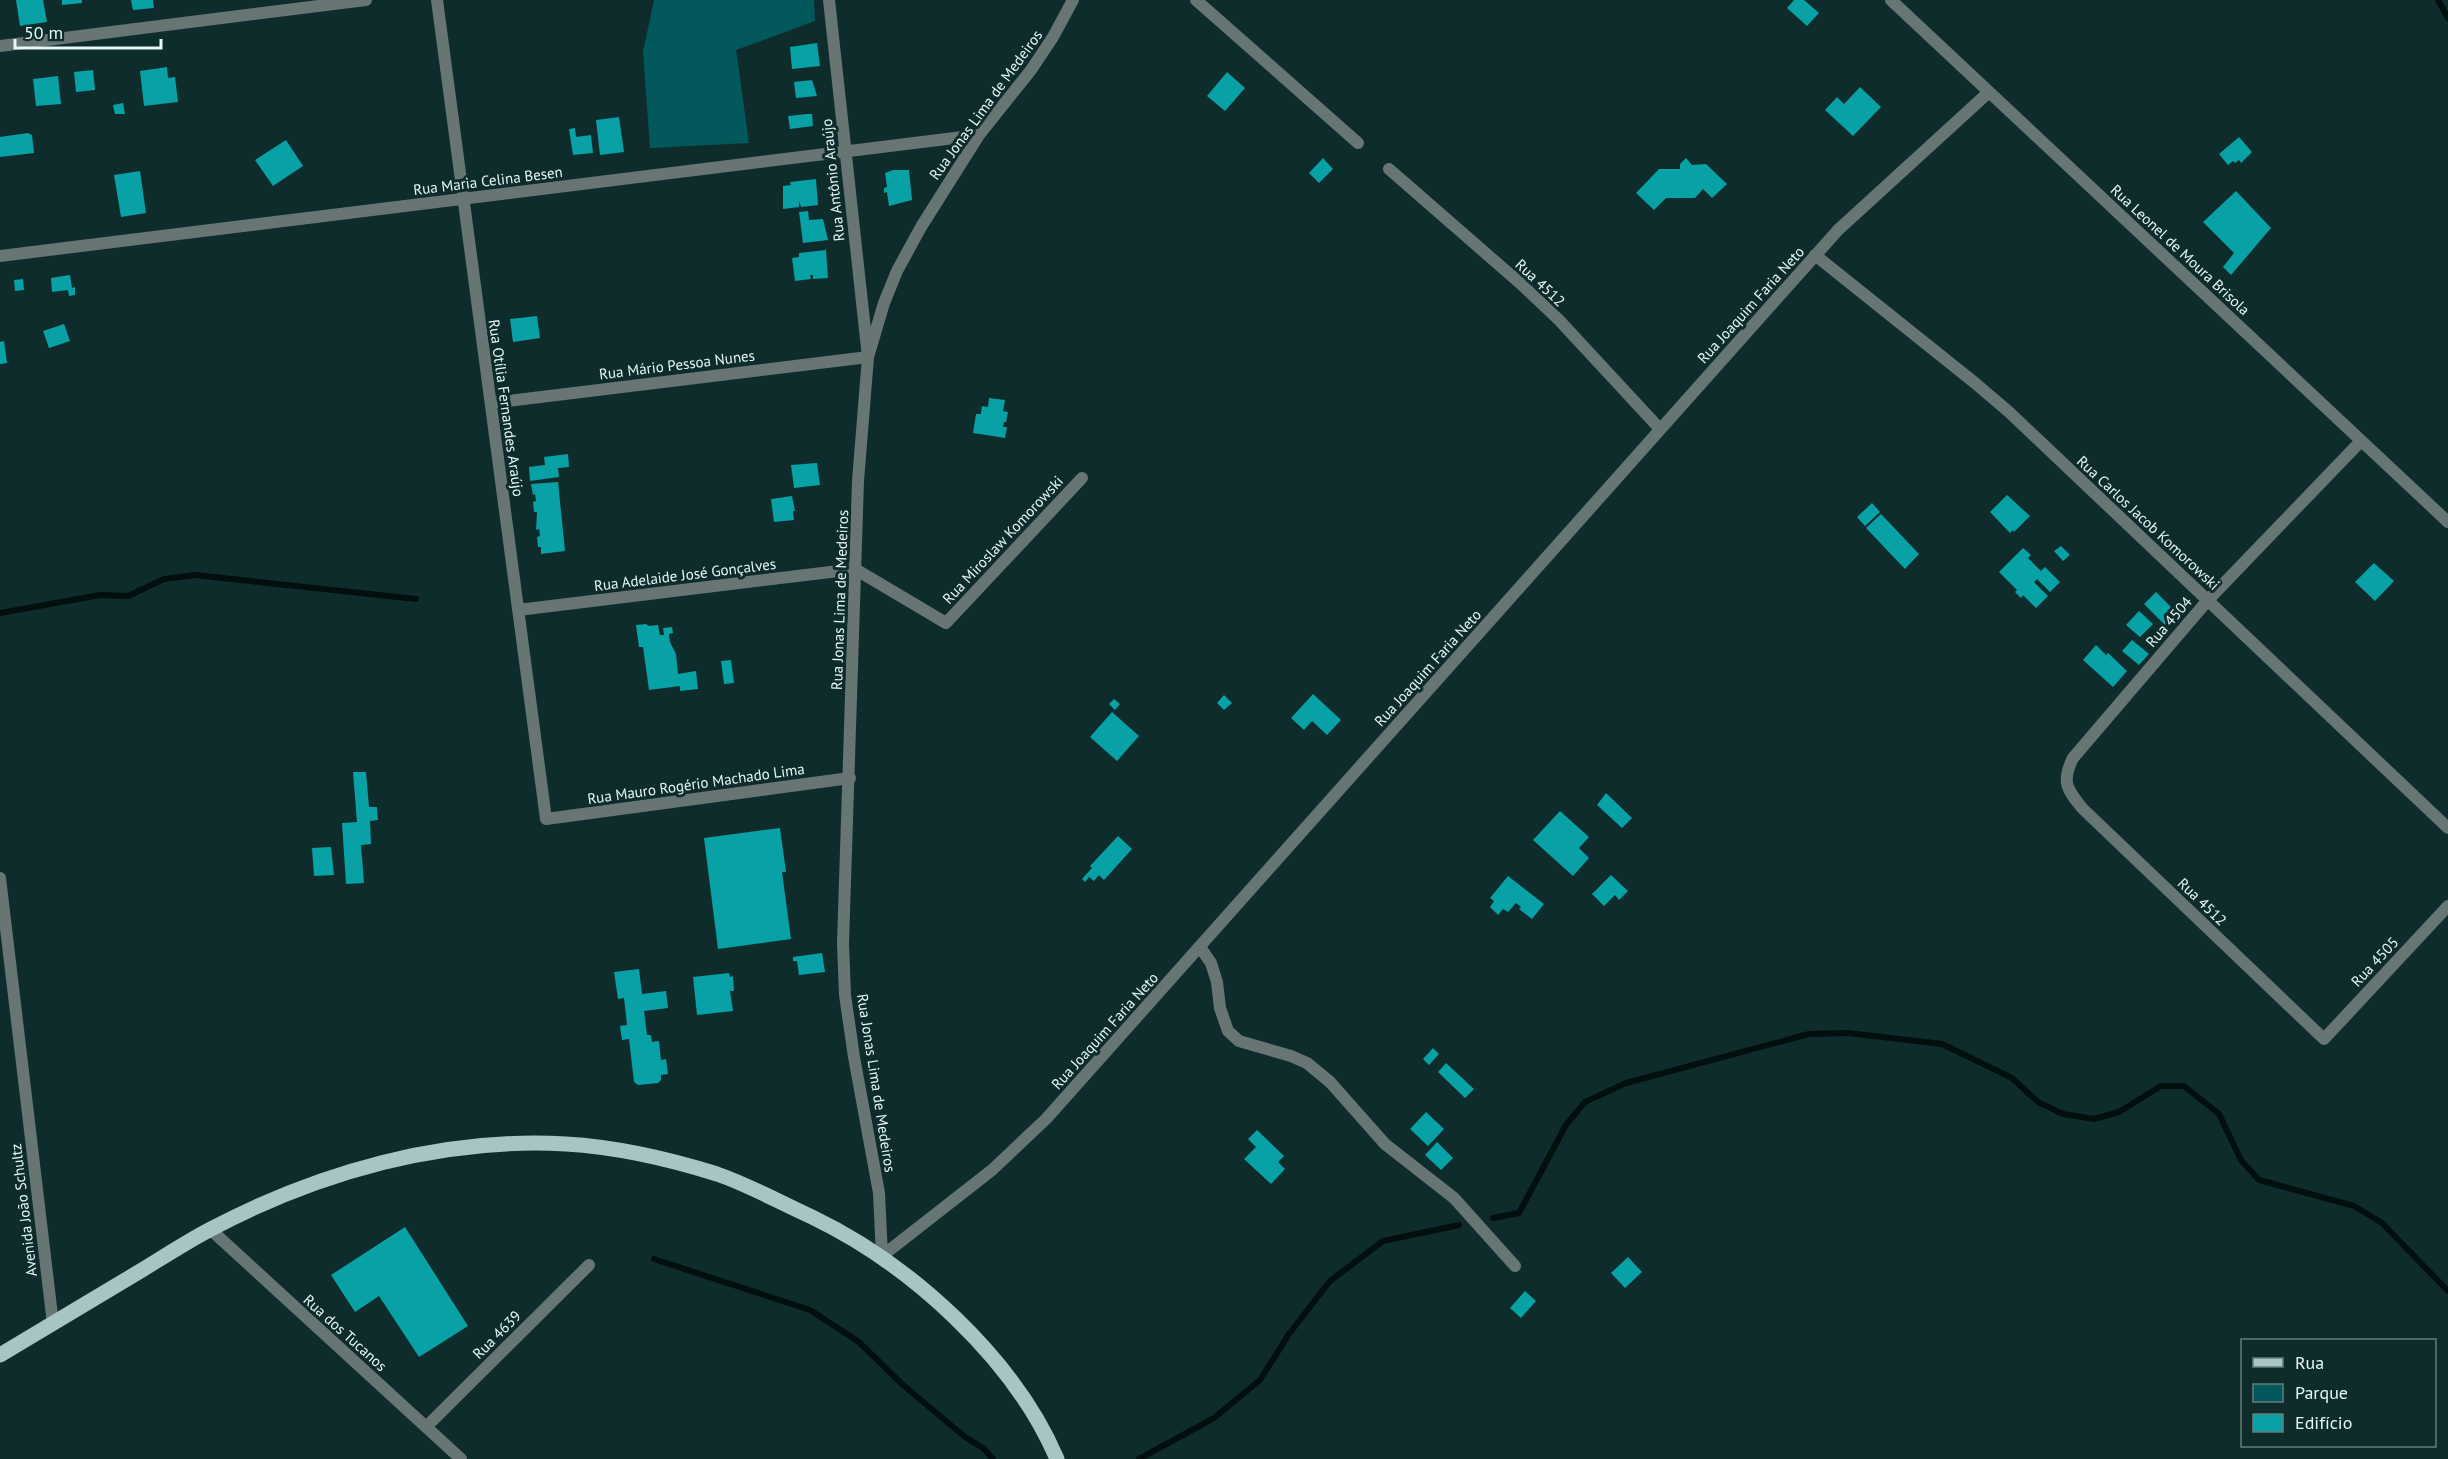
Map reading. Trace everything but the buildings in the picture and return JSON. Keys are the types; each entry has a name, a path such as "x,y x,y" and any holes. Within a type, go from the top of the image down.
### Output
{"main road":[{"path":"0,1356 210,1229 269,1201 332,1176 388,1161 448,1149 568,1144 644,1155 720,1175 840,1231 882,1256 937,1301 989,1354 1022,1395 1048,1437 1058,1459"}],"street":[{"path":"0,46 366,0"},
{"name":"Rua Otília Fernandes Araújo","path":"437,0 546,819"},
{"name":"Rua Antônio Araújo","path":"829,0 868,357"},
{"name":"Rua Jonas Lima de Medeiros","path":"882,1256 879,1193 860,1096 845,995 843,943 858,481 868,357 884,303 897,271 921,227 979,135 1031,70 1053,37 1073,0"},
{"path":"1196,0 1358,143"},
{"name":"Rua Leonel de Moura Brisola","path":"1892,0 2448,522"},
{"name":"Rua Joaquim Faria Neto","path":"882,1256 992,1170 1046,1119 1815,255 1838,230 1989,92"},
{"name":"Rua Maria Celina Besen","path":"0,256 979,135"},
{"name":"Rua 4512","path":"1389,169 1552,313 1660,429"},
{"name":"Rua Carlos Jacob Komorowski","path":"1815,255 1975,383 2448,828"},
{"name":"Rua Mário Pessoa Nunes","path":"491,403 868,357"},
{"name":"Rua 4504","path":"2066,782 2066,771 2073,758 2208,600 2361,441"},
{"name":"Rua Miroslaw Komorowski","path":"855,569 946,623 1082,478"},
{"name":"Rua Adelaide José Gonçalves","path":"518,610 855,569"},
{"name":"Rua Mauro Rogério Machado Lima","path":"546,819 850,778"},
{"name":"Rua 4512","path":"2066,782 2070,794 2084,808 2324,1039"},
{"name":"Avenida João Schultz","path":"0,878 53,1324"},
{"name":"Rua 4505","path":"2324,1039 2448,906"},
{"path":"1200,947 1211,963 1217,981 1220,1008 1228,1031 1239,1041 1291,1056 1307,1064 1330,1082 1385,1144 1454,1198 1515,1266"},
{"name":"Rua dos Tucanos","path":"210,1229 461,1459"},
{"name":"Rua 4639","path":"426,1427 589,1265"}],"green space":[{"path":"654,0 814,0 815,21 736,50 749,143 650,148 643,52"}],"waterway":[{"path":"2438,0 2448,18"},
{"path":"0,613 100,595 128,596 164,579 195,575 416,599"},
{"path":"1493,1218 1519,1213 1566,1125 1585,1102 1626,1083 1809,1034 1848,1033 1942,1044 2012,1078 2038,1102 2063,1114 2094,1119 2119,1112 2161,1086 2184,1086 2219,1114 2241,1160 2259,1180 2354,1206 2382,1223 2448,1291"},
{"path":"1139,1459 1214,1418 1260,1380 1289,1334 1330,1281 1383,1241 1459,1225"},
{"path":"654,1259 810,1310 859,1342 903,1385 965,1437 983,1448 993,1459"}]}
